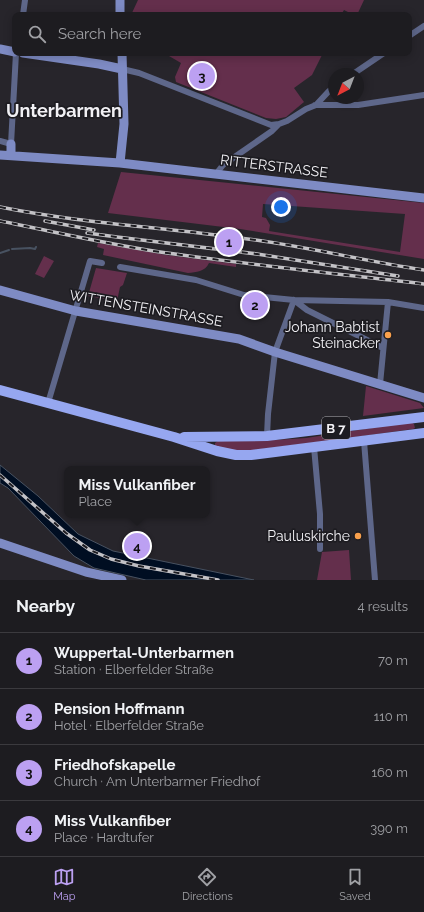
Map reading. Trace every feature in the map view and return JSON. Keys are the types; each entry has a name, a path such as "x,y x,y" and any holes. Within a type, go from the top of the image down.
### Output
{"main road":[{"name":"B 7","path":"0,390 174,437 236,456 424,433"},
{"name":"B 7","path":"174,437 267,436 424,417"},
{"path":"409,435 419,428 424,422"},
{"path":"216,451 211,445 213,440 217,437"}],"street":[{"path":"23,12 25,0"},
{"path":"120,0 120,12"},
{"path":"412,34 424,26"},
{"path":"0,50 12,52"},
{"path":"11,155 16,56"},
{"path":"44,56 99,64 139,73 271,125 287,121 306,108 315,105 358,105 424,95"},
{"path":"120,163 124,124 122,56"},
{"path":"362,68 380,56"},
{"path":"315,105 328,91"},
{"path":"216,174 223,165 272,131 278,124"},
{"path":"0,141 11,144"},
{"name":"RITTERSTRASSE","path":"0,155 120,163 424,198"},
{"path":"48,403 90,261 102,264"},
{"path":"120,267 196,280 244,296 294,300 388,302 424,308"},
{"name":"WITTENSTEINSTRASSE","path":"0,290 76,311 239,339 275,352 424,398"},
{"path":"294,300 307,310 383,348"},
{"path":"267,436 275,352 294,300"},
{"path":"380,384 388,302"},
{"path":"364,441 375,580"},
{"path":"314,447 320,514 320,549"},
{"path":"0,543 86,572 122,580"}],"shaded area":[{"path":"138,0 364,0 358,12 348,12 344,10 343,12 132,12"},
{"path":"169,56 322,56 312,75 294,88 304,102 286,117 276,119 266,118 176,82 175,77 181,63"},
{"path":"121,172 424,203 424,259 240,229 108,213","holes":["263,204 405,214 400,252 269,231 270,225 266,218 262,217"]},
{"path":"98,243 166,255 236,264 236,267 209,263 203,270 188,273 103,255 104,249 97,247"},
{"path":"44,256 54,261 44,278 35,274"},
{"path":"96,268 127,273 123,285 120,287 117,301 88,296"},
{"path":"366,386 420,403 424,408 363,416"},
{"path":"411,422 414,424 415,428 413,429 239,452 215,446 215,443 218,441 259,441 306,438"},
{"path":"349,550 351,580 317,580 322,552"}],"water":[{"path":"0,465 38,496 78,534 113,551 254,580 146,580 94,568 74,556 8,488 0,483"}],"waterway":[{"path":"12,249 35,249 36,247"},
{"path":"0,253 9,250"}],"railway":[{"path":"0,207 90,221 263,241 424,270"},
{"path":"0,221 146,250 424,284"},
{"path":"45,221 94,230"},
{"path":"87,233 257,254 398,276"},
{"path":"0,475 66,533 90,550 111,559 139,566 218,580"}],"place":[{"name":"Friedhofskapelle","path":"202,76"},
{"name":"Wuppertal-Unterbarmen","path":"229,242"},
{"name":"Pension Hoffmann","path":"255,305"},
{"name":"Johann Babtist Steinacker","path":"388,335"},
{"name":"Pauluskirche","path":"358,536"},
{"name":"Miss Vulkanfiber","path":"137,546"}],"district":[{"name":"Unterbarmen","path":"64,110"}]}
